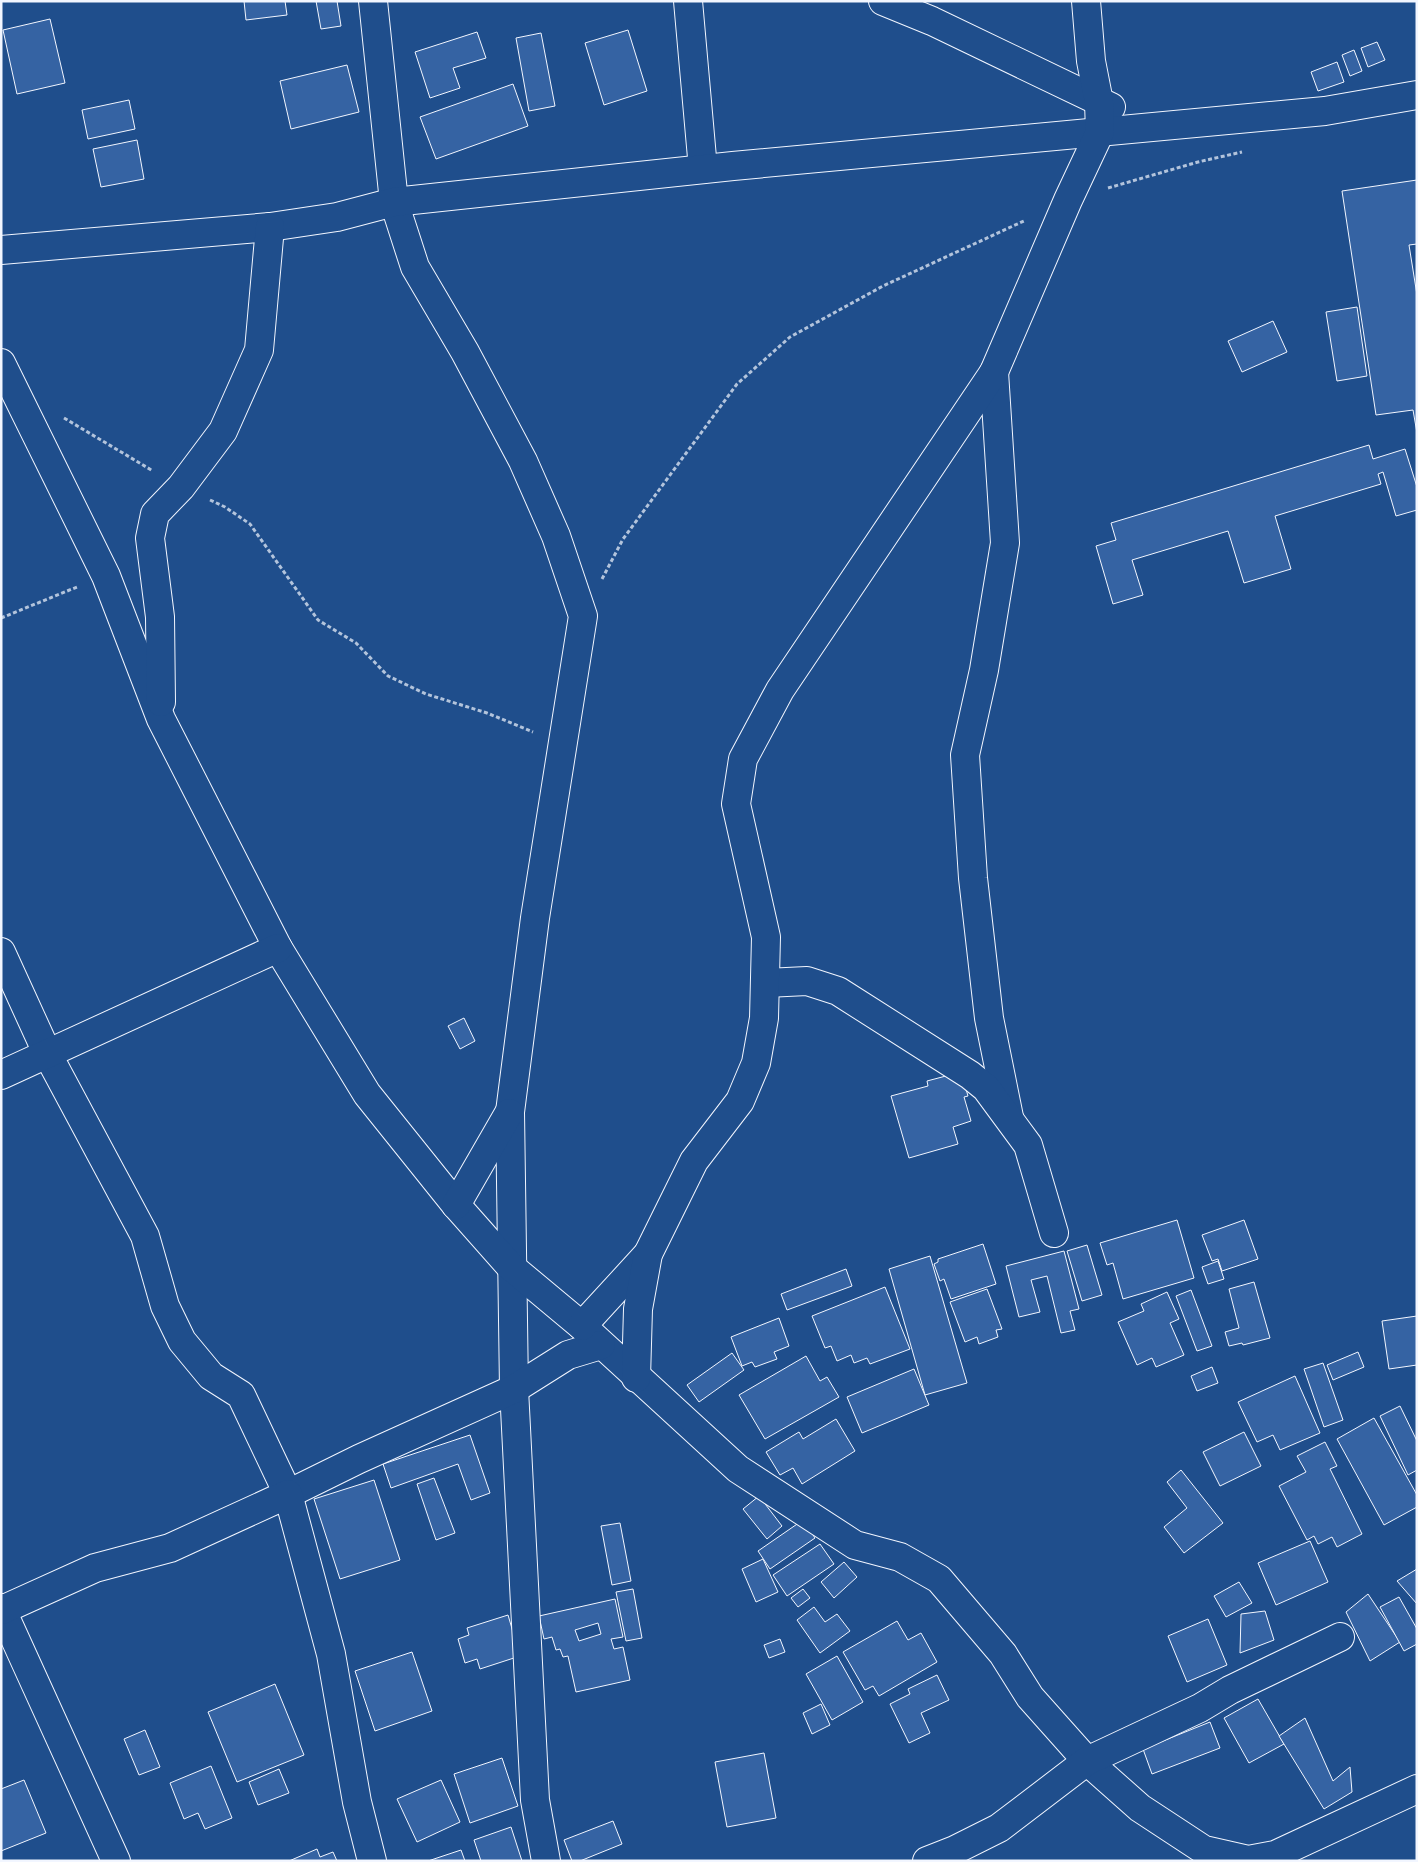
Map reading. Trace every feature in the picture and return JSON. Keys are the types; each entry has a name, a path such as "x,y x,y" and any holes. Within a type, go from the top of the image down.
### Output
{"street":[{"path":"373,1 394,202 415,267 465,352 523,461 556,536 584,616 535,918 510,1112 510,1266 514,1389 534,1800 546,1861"},
{"path":"688,1 703,170"},
{"path":"883,1 932,21 1152,127"},
{"path":"636,1378 638,1309 648,1254 694,1161 728,1119 744,1093 756,1063 764,1018 766,937 736,804 743,759 780,690 994,372 1068,200 1100,132 1099,102 1091,61 1086,1"},
{"path":"1,250 270,227 337,216 394,202 703,170 1325,111 1417,96"},
{"path":"161,719 160,617 150,538 155,514 181,487 223,430 259,350 270,227"},
{"path":"1,363 106,576 161,719 278,948 367,1094 456,1205 510,1266 582,1326 636,1378 738,1469 855,1545 900,1558 939,1579 1003,1654 1030,1696 1088,1761 1140,1808 1204,1850 1248,1860 1274,1855 1417,1790"},
{"path":"994,372 1005,543 984,670 965,755 973,878 989,1018 1009,1116"},
{"path":"1,1075 278,948"},
{"path":"1,952 48,1055 145,1236 165,1306 182,1342 211,1376 240,1395 288,1494 331,1654 357,1802 372,1861"},
{"path":"766,983 807,981 838,991 970,1075 986,1088 1009,1116 1028,1145 1054,1233"},
{"path":"456,1205 510,1112"},
{"path":"582,1326 648,1254"},
{"path":"116,1861 2,1609 94,1568 170,1548 288,1494 359,1458 514,1389 568,1355 601,1345"},
{"path":"927,1861 955,1850 999,1828 1088,1761 1200,1708 1230,1690 1340,1637"}],"path":[{"path":"584,616 623,539 737,384 790,337 883,286 1068,200 1198,162 1246,151"},
{"path":"57,414 181,487 225,506 250,524 318,620 356,643 388,676 426,694 487,713 564,744"},
{"path":"1,618 106,576"}],"building":[{"path":"244,1 285,1 287,15 246,20"},
{"path":"316,1 337,1 341,26 321,29"},
{"path":"50,19 65,83 17,94 3,30"},
{"path":"628,30 647,91 604,105 585,43"},
{"path":"477,32 486,58 453,68 460,88 430,98 415,52"},
{"path":"541,33 555,106 529,111 516,38"},
{"path":"1377,42 1385,60 1368,67 1361,48"},
{"path":"1354,50 1362,71 1350,76 1342,55"},
{"path":"1337,62 1344,82 1318,91 1311,72"},
{"path":"347,65 359,112 291,129 280,81"},
{"path":"513,84 528,126 436,159 420,117"},
{"path":"129,100 135,129 88,139 82,110"},
{"path":"137,140 144,179 101,187 93,149"},
{"path":"1417,180 1417,244 1409,245 1417,295 1417,433 1413,410 1376,415 1342,191"},
{"path":"1357,307 1367,376 1337,381 1326,312"},
{"path":"1273,321 1287,352 1242,372 1228,341"},
{"path":"1369,445 1373,459 1405,449 1417,487 1417,510 1396,516 1383,472 1378,474 1381,484 1275,516 1291,569 1244,583 1228,531 1132,560 1143,595 1113,604 1096,546 1116,540 1111,523"},
{"path":"464,1018 475,1041 460,1049 448,1026"},
{"path":"961,1072 968,1096 964,1097 971,1121 953,1127 958,1144 909,1158 891,1096 928,1086 927,1081"},
{"path":"1177,1220 1194,1278 1123,1299 1113,1263 1107,1265 1100,1243"},
{"path":"1244,1220 1258,1259 1222,1271 1218,1259 1212,1261 1202,1235"},
{"path":"983,1244 996,1284 951,1299 944,1279 940,1281 934,1264 938,1262 938,1259"},
{"path":"1087,1245 1102,1295 1082,1301 1067,1251"},
{"path":"1064,1251 1079,1309 1070,1311 1075,1330 1061,1333 1047,1276 1031,1280 1040,1312 1019,1317 1006,1266"},
{"path":"930,1256 967,1383 925,1395 889,1269"},
{"path":"1218,1261 1224,1279 1208,1284 1202,1267"},
{"path":"846,1269 852,1286 787,1310 781,1294"},
{"path":"1254,1282 1270,1338 1243,1345 1242,1343 1229,1346 1225,1332 1239,1328 1229,1289"},
{"path":"885,1287 910,1349 870,1364 867,1358 854,1363 851,1355 837,1361 831,1346 825,1348 812,1316"},
{"path":"987,1289 1002,1329 996,1330 998,1337 979,1344 977,1337 965,1342 950,1302"},
{"path":"1191,1290 1212,1346 1197,1351 1176,1296"},
{"path":"1167,1292 1179,1319 1170,1323 1184,1355 1156,1367 1152,1358 1137,1365 1118,1322 1144,1311 1141,1304"},
{"path":"1417,1316 1417,1365 1389,1369 1382,1321"},
{"path":"779,1318 789,1346 774,1352 777,1359 755,1367 752,1362 742,1366 731,1337"},
{"path":"1358,1352 1364,1367 1333,1380 1327,1365"},
{"path":"732,1353 744,1370 699,1402 687,1385"},
{"path":"806,1356 820,1381 827,1377 839,1397 765,1439 739,1395"},
{"path":"1323,1363 1343,1420 1324,1427 1304,1369"},
{"path":"1212,1367 1218,1383 1197,1391 1191,1376"},
{"path":"914,1369 929,1405 862,1433 847,1397"},
{"path":"1295,1376 1320,1433 1280,1450 1273,1435 1257,1442 1238,1402"},
{"path":"1400,1406 1417,1441 1417,1470 1408,1475 1380,1416"},
{"path":"1374,1418 1417,1495 1417,1507 1384,1525 1337,1439"},
{"path":"836,1419 855,1451 802,1484 793,1468 780,1475 766,1452 799,1432 803,1439"},
{"path":"1244,1432 1261,1466 1220,1486 1203,1452"},
{"path":"470,1435 490,1493 471,1500 458,1464 391,1488 383,1464"},
{"path":"1325,1442 1337,1466 1330,1469 1362,1534 1337,1547 1332,1537 1318,1544 1314,1536 1307,1540 1279,1486 1306,1472 1297,1456"},
{"path":"1181,1470 1223,1523 1184,1553 1164,1527 1187,1508 1167,1482"},
{"path":"434,1478 455,1533 436,1540 417,1484"},
{"path":"374,1480 400,1560 340,1579 314,1499"},
{"path":"759,1496 782,1526 767,1539 743,1509"},
{"path":"803,1520 815,1538 770,1569 758,1551"},
{"path":"620,1523 631,1581 612,1585 601,1526"},
{"path":"1310,1541 1328,1582 1276,1605 1258,1563"},
{"path":"820,1544 834,1564 787,1596 773,1575"},
{"path":"763,1559 778,1592 756,1602 742,1569"},
{"path":"844,1562 857,1577 834,1598 821,1582"},
{"path":"1417,1569 1417,1604 1397,1581"},
{"path":"1239,1582 1252,1603 1226,1617 1214,1596"},
{"path":"633,1589 642,1638 626,1641 616,1592"},
{"path":"803,1589 810,1598 798,1607 791,1598"},
{"path":"1368,1594 1400,1642 1370,1661 1346,1612"},
{"path":"1399,1597 1417,1629 1417,1644 1404,1651 1380,1607"},
{"path":"615,1599 623,1637 611,1639 614,1649 623,1647 630,1680 576,1692 568,1656 563,1657 560,1649 556,1650 552,1637 544,1639 539,1616","holes":["598,1623 601,1634 579,1641 575,1630"]},
{"path":"814,1607 825,1622 837,1614 850,1631 820,1653 797,1620"},
{"path":"1265,1611 1274,1640 1240,1653 1241,1614"},
{"path":"508,1615 520,1656 480,1669 477,1659 465,1663 458,1639 469,1635 467,1628"},
{"path":"1208,1619 1227,1665 1187,1682 1168,1636"},
{"path":"897,1621 908,1640 921,1633 937,1662 879,1696 873,1686 865,1690 843,1652"},
{"path":"780,1639 785,1652 769,1658 764,1645"},
{"path":"412,1652 432,1711 375,1731 355,1671"},
{"path":"837,1656 863,1702 832,1720 806,1674"},
{"path":"937,1675 949,1700 921,1713 930,1733 909,1743 890,1704 910,1694 908,1689"},
{"path":"275,1684 304,1755 237,1782 208,1712"},
{"path":"1258,1699 1284,1744 1249,1763 1224,1718"},
{"path":"821,1704 830,1725 812,1734 803,1713"},
{"path":"1305,1718 1333,1781 1350,1767 1352,1792 1324,1809 1279,1736"},
{"path":"1210,1722 1220,1748 1152,1774 1143,1749"},
{"path":"145,1730 160,1767 139,1775 124,1739"},
{"path":"764,1753 776,1818 727,1827 715,1762"},
{"path":"502,1758 518,1806 470,1823 454,1774"},
{"path":"211,1766 232,1818 205,1829 198,1813 184,1819 170,1783"},
{"path":"279,1769 289,1793 258,1805 249,1782"},
{"path":"24,1780 46,1833 1,1851 1,1789"},
{"path":"441,1780 460,1822 417,1842 397,1799"},
{"path":"613,1821 622,1844 580,1861 572,1861 564,1840"},
{"path":"511,1827 522,1861 481,1861 474,1840"},
{"path":"317,1849 320,1857 333,1852 337,1861 289,1861"},
{"path":"461,1850 465,1861 428,1861"}]}
